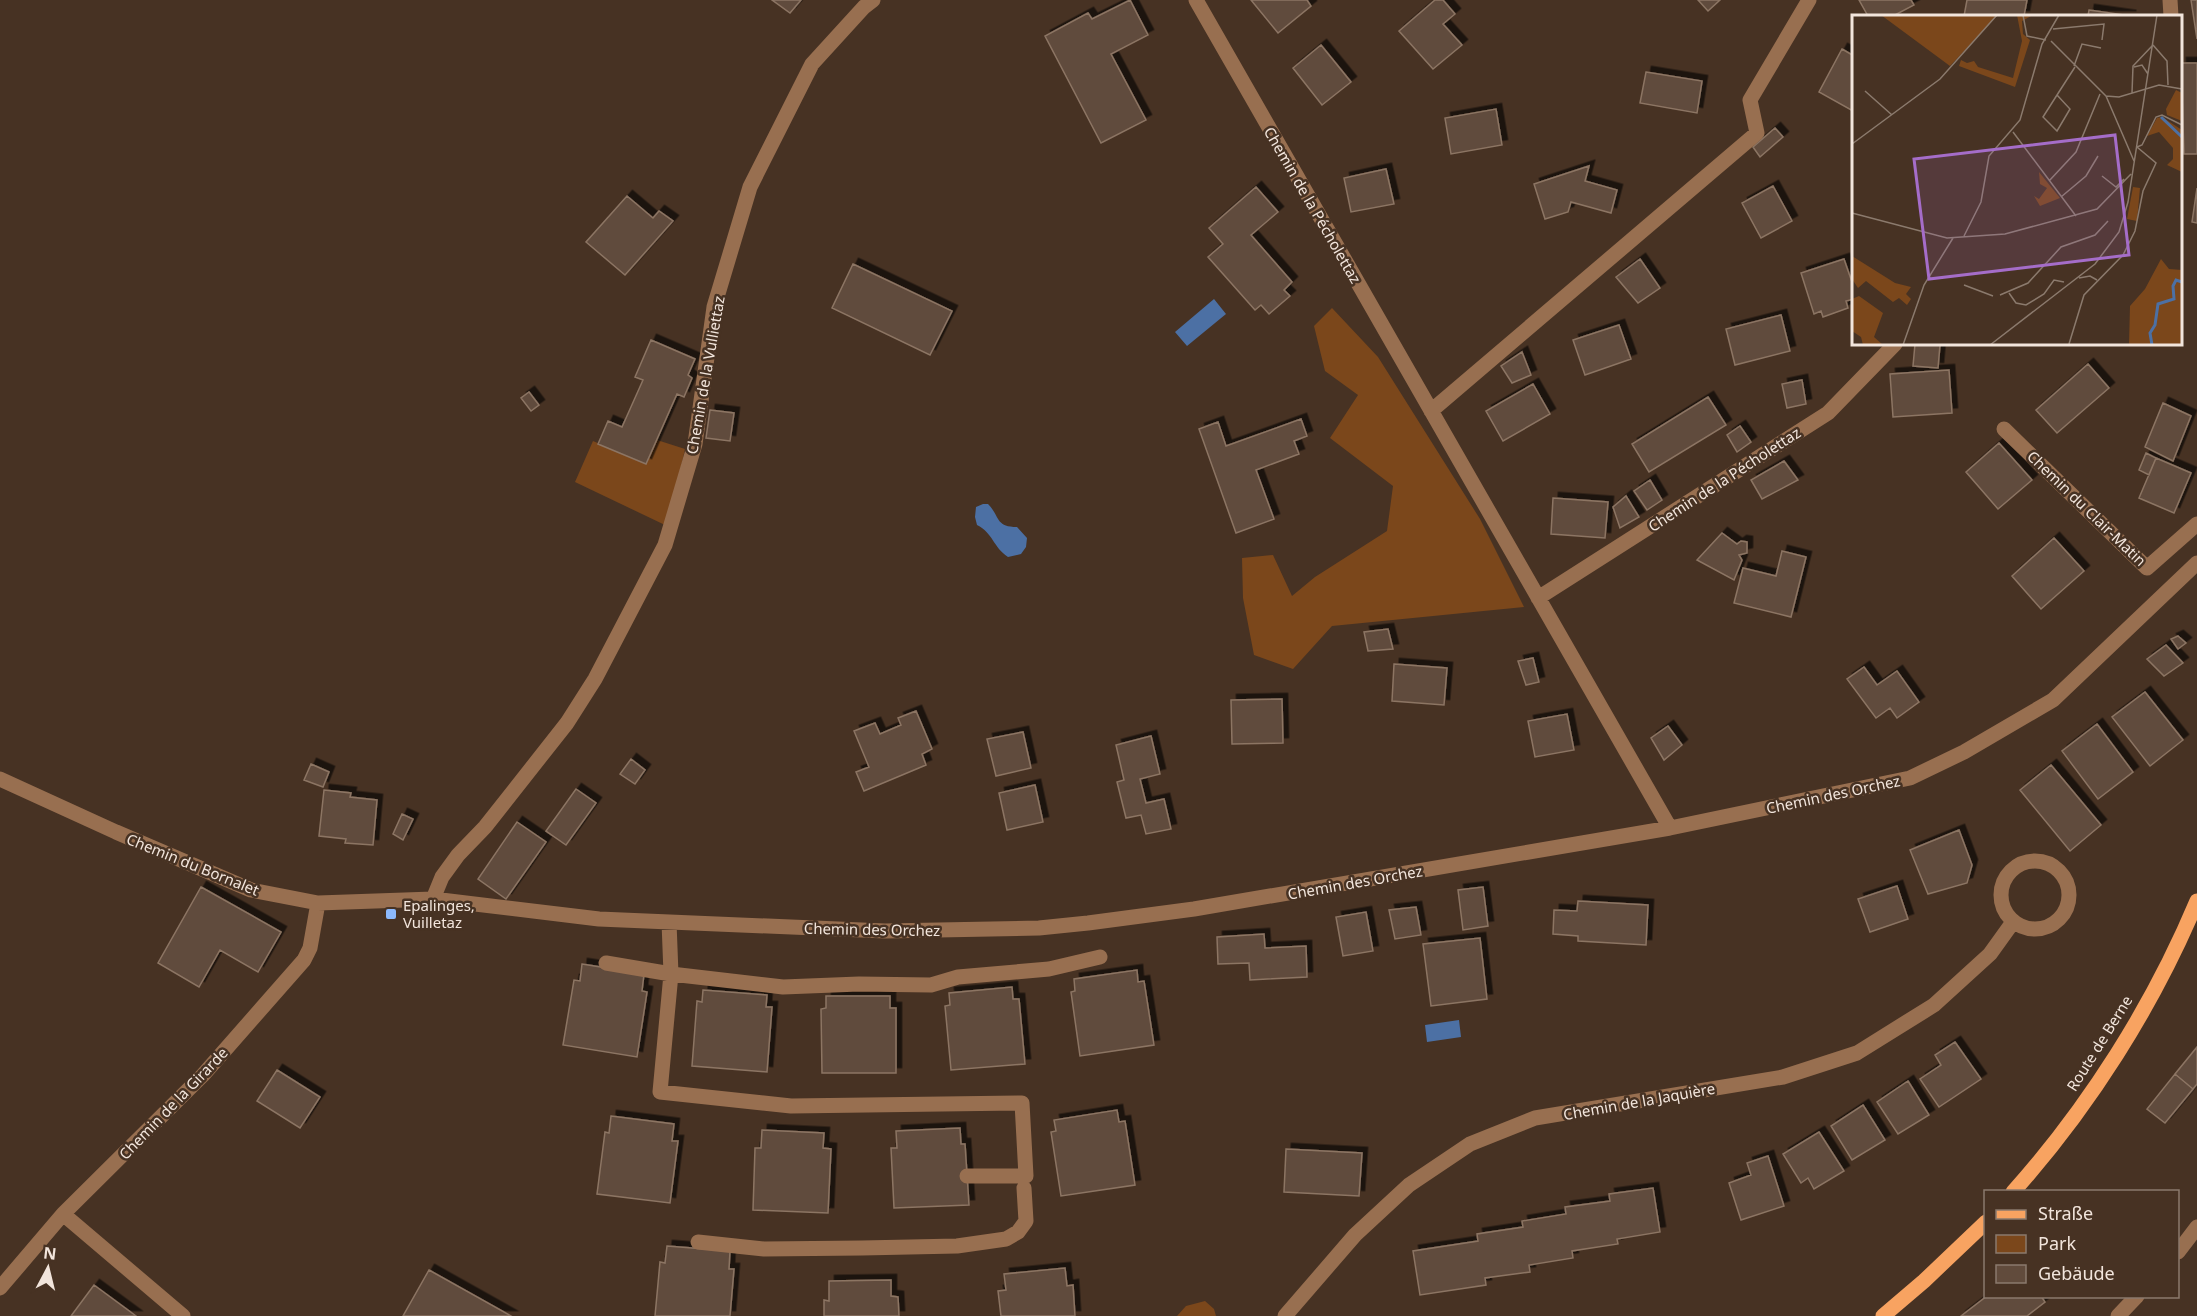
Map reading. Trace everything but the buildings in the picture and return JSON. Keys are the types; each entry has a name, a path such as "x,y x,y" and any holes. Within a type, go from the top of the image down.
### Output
{"main road":[{"name":"Route de Berne","path":"2014,1190 2054,1142 2116,1053 2172,955 2197,901"},
{"path":"1883,1316 1984,1224"}],"street":[{"name":"Chemin de la Vulliettaz","path":"433,899 442,877 458,855 485,827 567,723 595,679 665,545 695,444 714,307 750,187 812,64 873,0"},
{"name":"Chemin de la Pécholettaz","path":"1196,0 1670,828"},
{"path":"1431,411 1757,133 1750,100 1809,0"},
{"path":"2170,0 2171,15"},
{"name":"Chemin de la Pécholettaz","path":"1538,598 1828,413 1894,345"},
{"name":"Chemin du Clair-Matin","path":"2004,429 2147,568 2197,524"},
{"name":"Chemin des Orchez","path":"433,899 557,915 669,922 885,931 1039,928 1170,913 1670,828 1910,778 1964,752 2052,700 2197,563"},
{"name":"Chemin du Bornalet","path":"0,779 251,890 318,903 433,899"},
{"path":"2046,862 2056,868 2069,886 2070,897 2062,917 2044,929 2033,930 2013,922 2005,913 2001,902 2004,879 2012,869 2022,863 2046,862"},
{"name":"Chemin de la Girarde","path":"0,1288 203,1075 304,960 310,948 318,903"},
{"path":"669,922 671,975 660,1092 791,1106 1022,1103 1026,1176 967,1176"},
{"name":"Chemin de la Jaquière","path":"1285,1316 1355,1235 1409,1185 1470,1144 1535,1118 1783,1077 1857,1053 1934,1005 1989,954 2013,922"},
{"path":"606,963 671,975 783,987 859,984 932,985 958,977 1048,969 1100,957"},
{"path":"698,1242 764,1249 957,1246 1006,1239 1018,1232 1026,1221 1024,1188"},
{"path":"68,1218 183,1316"},
{"path":"2179,1251 2197,1227"},
{"path":"2118,1316 2135,1298"}],"green space":[{"path":"1332,308 1378,357 1480,519 1524,607 1332,626 1293,669 1254,655 1243,598 1242,558 1273,555 1292,596 1315,577 1387,531 1393,486 1330,438 1358,395 1325,371 1314,326"},
{"path":"657,440 685,449 665,525 575,482 593,441 646,464"},
{"path":"1205,1301 1214,1309 1216,1316 1177,1316 1186,1306"}],"water":[{"path":"1214,299 1226,314 1187,346 1175,332"},
{"path":"988,504 992,508 1001,523 1017,527 1027,538 1026,547 1021,554 1008,557 977,525 976,507"},
{"path":"1459,1020 1461,1037 1427,1042 1425,1025"}],"place":[{"name":"Epalinges, Vuilletaz","path":"391,914"}]}
